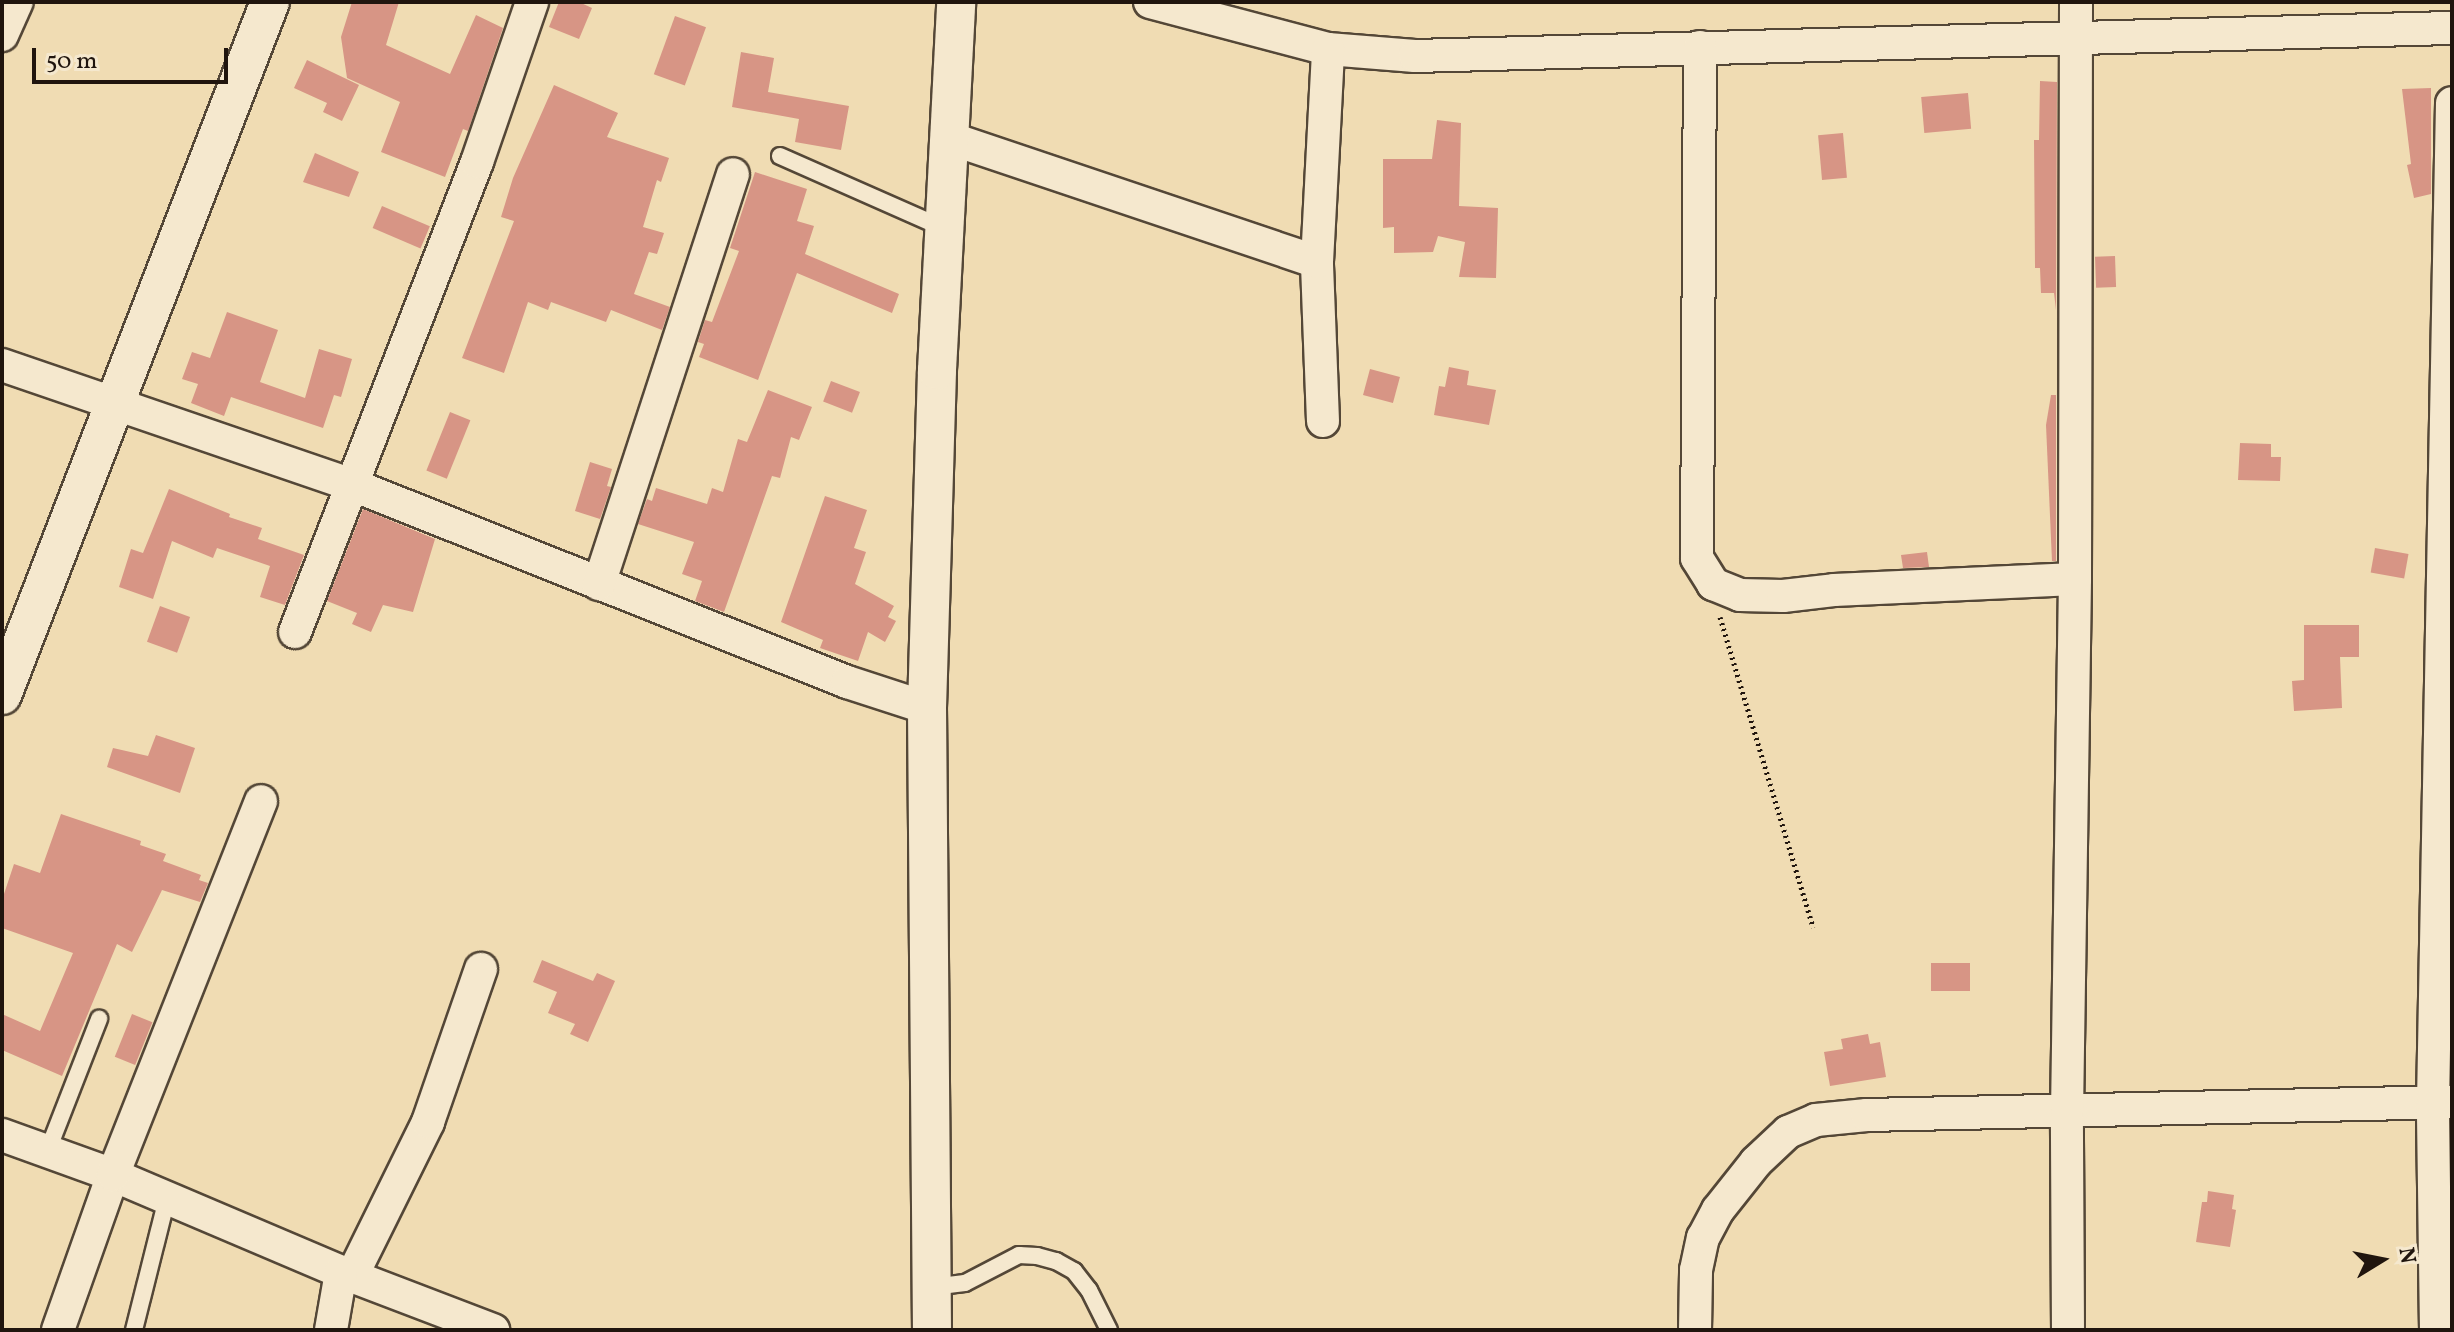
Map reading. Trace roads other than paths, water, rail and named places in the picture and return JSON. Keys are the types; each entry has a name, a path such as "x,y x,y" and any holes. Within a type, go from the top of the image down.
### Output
{"street":[{"path":"2,35 17,2"},
{"path":"2,695 270,2"},
{"path":"295,632 477,162 532,2"},
{"path":"932,1330 927,708 943,228 956,2"},
{"path":"1150,2 1328,49 1415,56 2452,28"},
{"path":"2068,1330 2067,1113 2075,579 2076,2"},
{"path":"1700,47 1697,558 1713,584 1740,595 1783,596 1834,590 2075,579"},
{"path":"1323,421 1317,262 1328,49"},
{"path":"2436,1330 2442,1102 2452,103"},
{"path":"949,138 1317,262"},
{"path":"599,584 733,174"},
{"path":"2,365 353,485 847,682 927,708"},
{"path":"58,1330 113,1175 261,801"},
{"path":"331,1330 347,1274 428,1122 481,969"},
{"path":"1695,1330 1696,1270 1703,1238 1718,1210 1756,1162 1788,1132 1816,1120 1867,1115 2067,1113 2442,1102"},
{"path":"2,1135 113,1175 347,1274 493,1330"}],"lane":[{"path":"780,156 943,228"},
{"path":"48,1150 99,1019"},
{"path":"134,1330 167,1199"},
{"path":"932,1287 965,1283 1019,1255 1037,1256 1056,1261 1074,1271 1089,1290 1109,1330"}]}
